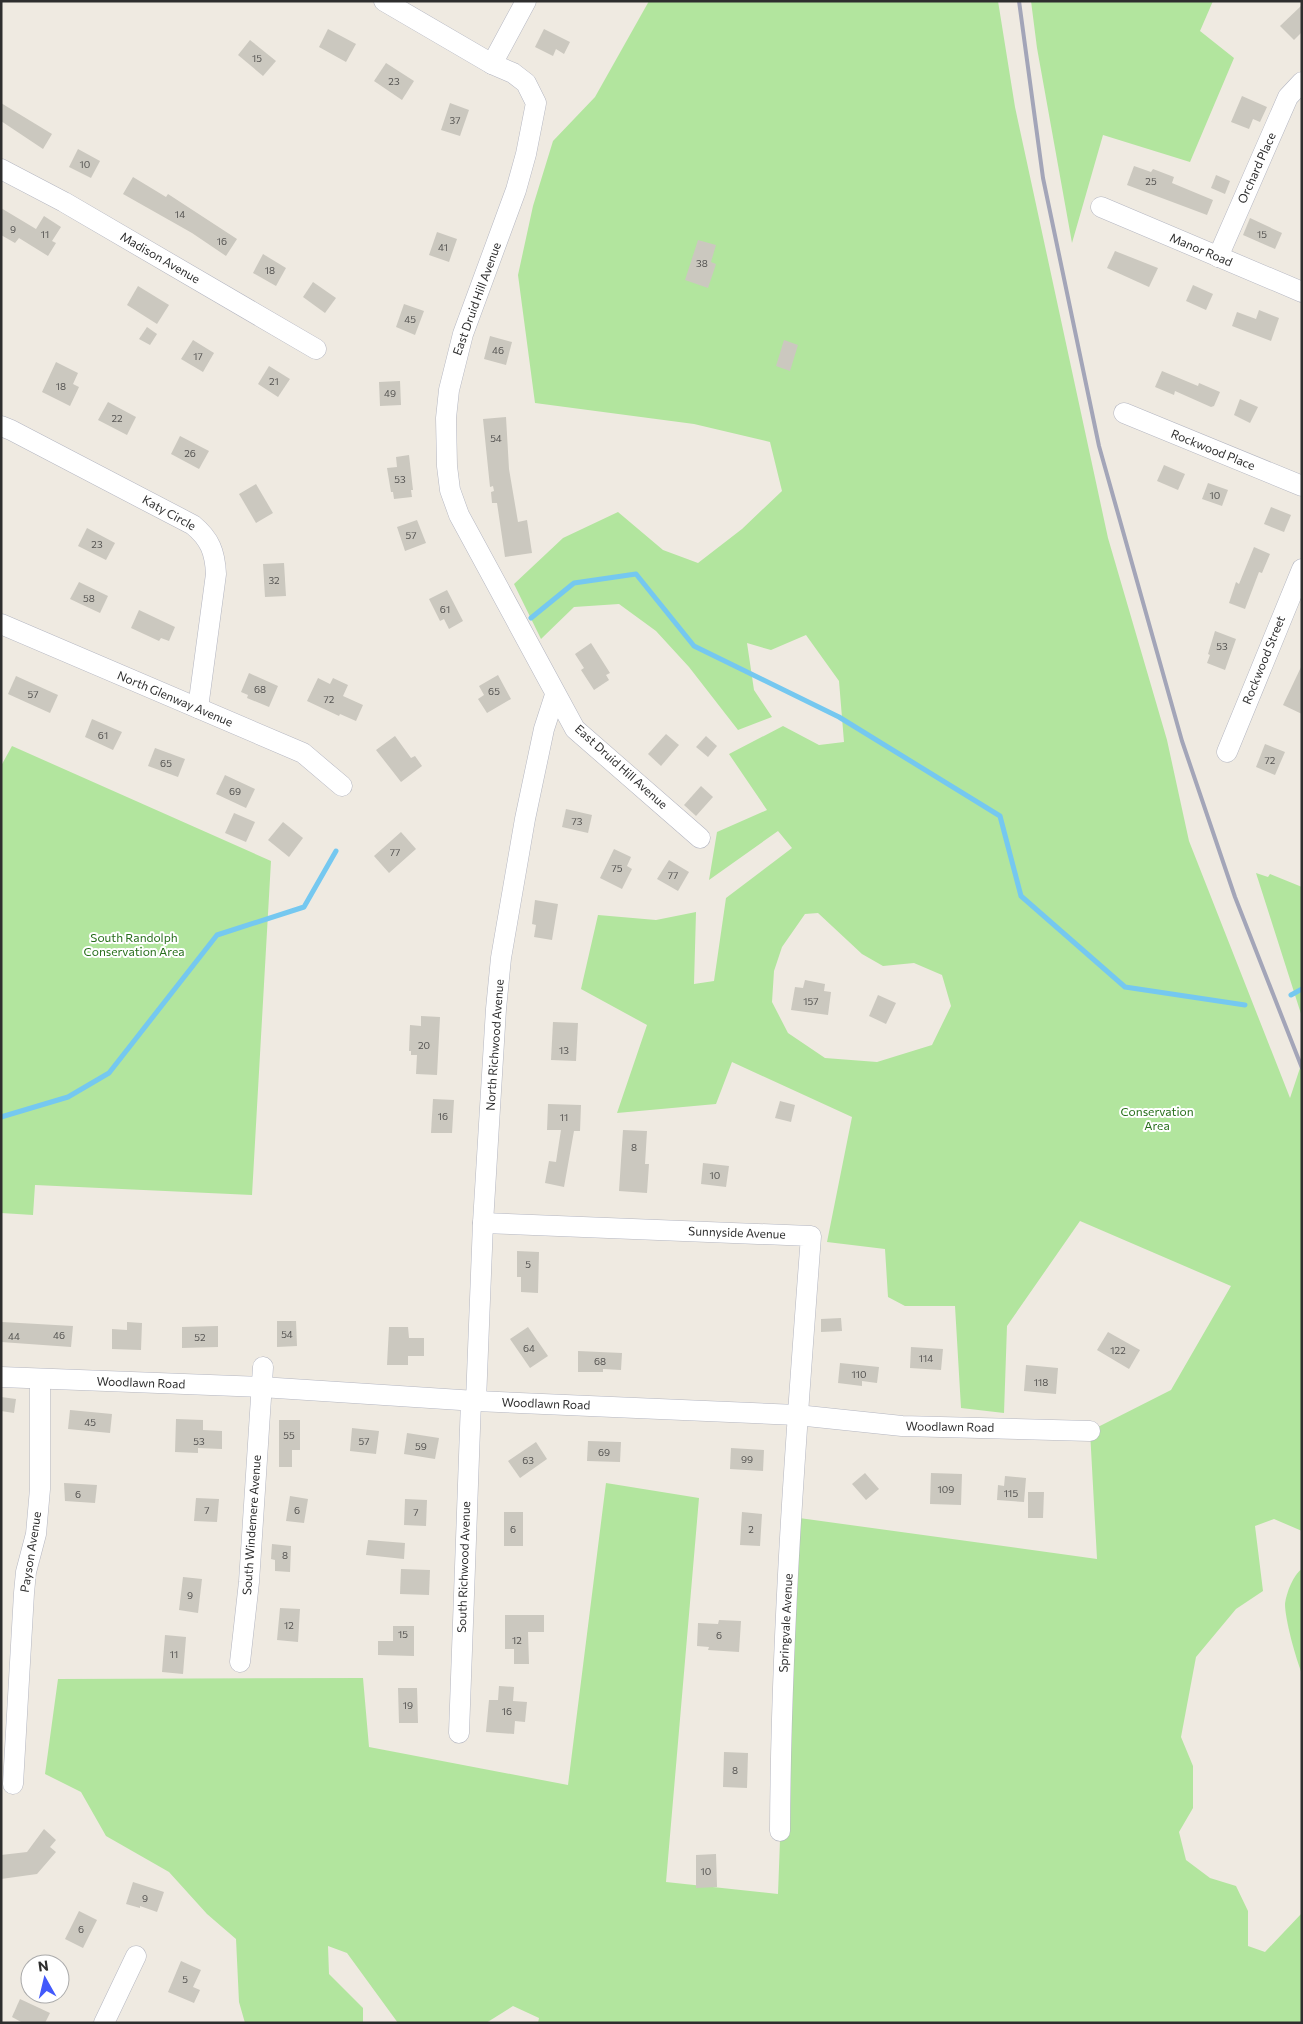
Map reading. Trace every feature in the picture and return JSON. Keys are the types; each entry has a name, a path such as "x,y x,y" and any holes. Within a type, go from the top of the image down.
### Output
{"street":[{"name":"East Druid Hill Avenue","path":"384,1 492,64 513,73 526,83 536,103 526,154 516,190 462,334 455,362 446,418 447,466 450,490 459,515 575,729 700,838"},
{"path":"492,64 526,1"},
{"name":"Orchard Place","path":"1218,257 1288,97 1301,82"},
{"name":"Madison Avenue","path":"1,169 64,202 316,349"},
{"name":"Manor Road","path":"1101,207 1302,292"},
{"name":"Rockwood Place","path":"1124,414 1302,486"},
{"name":"Katy Circle","path":"1,426 192,525 204,534 212,546 216,574 198,708"},
{"name":"Rockwood Street","path":"1227,752 1302,569"},
{"name":"North Glenway Avenue","path":"1,624 303,753 342,786"},
{"name":"North Richwood Avenue","path":"473,1401 496,1009 501,958 525,819 544,729 555,695"},
{"name":"Sunnyside Avenue","path":"483,1223 811,1236 797,1416"},
{"name":"South Windemere Avenue","path":"240,1662 249,1582 263,1367"},
{"name":"Woodlawn Road","path":"1,1377 261,1388 473,1401 797,1416 902,1426 1090,1431"},
{"name":"Payson Avenue","path":"13,1784 24,1593 26,1572 36,1534 40,1489 40,1379"},
{"name":"South Richwood Avenue","path":"459,1733 473,1401"},
{"name":"Springvale Avenue","path":"780,1831 780,1732 797,1416"},
{"path":"104,2023 136,1956"}],"green space":[{"name":"Conservation Area","path":"649,1 998,1 1015,107 1108,538 1167,740 1189,841 1290,1098 1302,1062 1302,1531 1274,1519 1255,1526 1263,1591 1236,1609 1196,1657 1181,1737 1193,1766 1193,1808 1179,1832 1186,1860 1210,1878 1236,1886 1248,1911 1248,1946 1265,1952 1302,1913 1302,2023 538,2023 539,2018 513,2006 486,2023 398,2023 347,1953 328,1946 329,1974 363,2008 363,2023 245,2023 239,2002 236,1939 207,1914 169,1872 106,1836 81,1792 45,1774 58,1679 363,1678 369,1747 568,1785 606,1483 699,1498 666,1882 778,1894 792,1517 1097,1559 1090,1431 1171,1390 1231,1286 1080,1221 1007,1326 1004,1413 961,1408 955,1306 905,1306 888,1297 885,1249 827,1242 852,1117 732,1062 716,1104 617,1113 647,1025 581,989 598,915 656,920 696,912 694,984 714,981 726,898 792,848 778,831 709,880 717,832 767,810 729,754 783,726 819,745 844,742 839,681 806,635 771,650 747,643 754,690 772,717 738,730 689,667 656,631 619,604 574,607 541,639 514,584 563,538 618,512 663,550 698,563 742,529 782,491 770,442 694,424 535,403 518,275 533,206 553,141 595,97","holes":["818,913 862,954 883,966 914,963 942,975 951,1006 932,1045 877,1062 825,1058 788,1033 772,1002 774,971 782,947 805,914"]},
{"path":"1031,1 1213,1 1200,31 1234,58 1190,162 1103,135 1072,243 1037,48"},
{"name":"South Randolph Conservation Area","path":"12,746 271,861 252,1195 35,1185 33,1215 1,1213 1,766"},
{"path":"1256,873 1268,877 1270,874 1302,887 1302,1017"},
{"path":"1302,1569 1302,1674 1291,1639 1285,1604 1290,1585"}],"building":[{"path":"1302,5 1302,32 1294,40 1280,26"},
{"path":"328,29 356,44 346,62 319,47"},
{"path":"544,29 570,42 564,54 556,49 553,56 535,47"},
{"path":"250,40 276,61 263,76 238,55"},
{"path":"386,63 414,81 402,100 374,81"},
{"path":"1242,96 1267,107 1260,122 1253,119 1249,129 1231,122"},
{"path":"1,103 52,134 43,149 1,121"},
{"path":"450,103 469,110 460,136 441,130"},
{"path":"78,149 100,161 91,178 69,167"},
{"path":"1134,166 1151,172 1153,169 1174,177 1172,183 1213,200 1207,215 1127,185"},
{"path":"1216,175 1230,181 1225,194 1211,188"},
{"path":"133,177 166,197 168,194 237,239 226,256 192,233 123,194"},
{"path":"1,208 36,229 44,216 61,227 52,241 56,243 48,256 19,238 15,243 1,235"},
{"path":"1250,218 1282,233 1275,249 1243,235"},
{"path":"437,232 457,239 449,262 429,255"},
{"path":"698,240 716,245 711,262 716,264 708,288 685,280"},
{"path":"1115,251 1158,268 1149,287 1107,268"},
{"path":"263,254 286,268 276,286 253,273"},
{"path":"313,282 336,298 325,313 303,297"},
{"path":"1193,285 1213,294 1206,310 1186,301"},
{"path":"138,286 169,305 157,324 127,305"},
{"path":"404,304 424,311 415,335 396,327"},
{"path":"1259,310 1279,318 1271,341 1232,326 1237,312 1256,319"},
{"path":"147,327 157,334 150,345 139,339"},
{"path":"490,336 512,342 506,365 484,359"},
{"path":"193,340 214,353 203,372 181,359"},
{"path":"784,340 798,345 790,371 776,366"},
{"path":"56,362 78,373 73,384 79,387 70,406 42,392"},
{"path":"269,366 290,379 278,397 258,384"},
{"path":"1162,371 1198,386 1199,383 1220,392 1214,406 1211,407 1175,391 1174,395 1155,387"},
{"path":"400,381 401,405 380,406 379,382"},
{"path":"1240,399 1258,407 1250,423 1234,415"},
{"path":"108,402 136,417 127,435 98,420"},
{"path":"506,417 509,469 518,522 527,520 532,553 505,557 497,503 492,503 491,492 494,491 493,486 490,487 483,419"},
{"path":"180,436 209,451 199,469 171,454"},
{"path":"409,455 412,497 394,499 387,468 397,467 396,457"},
{"path":"1164,465 1185,474 1178,490 1157,481"},
{"path":"1208,483 1228,490 1222,506 1202,499"},
{"path":"256,484 273,513 256,523 239,494"},
{"path":"1271,507 1291,515 1284,532 1264,524"},
{"path":"417,520 426,543 405,551 397,527"},
{"path":"87,528 115,543 106,560 78,546"},
{"path":"1254,547 1270,554 1262,573 1259,572 1245,609 1229,603 1236,582 1239,584"},
{"path":"284,563 286,596 265,597 263,564"},
{"path":"79,582 108,596 100,613 70,599"},
{"path":"447,590 463,621 449,629 444,619 440,621 429,599"},
{"path":"139,610 175,627 169,641 161,638 159,641 131,628"},
{"path":"1215,631 1236,639 1225,670 1207,663"},
{"path":"591,643 610,673 606,675 609,680 594,690 581,670 584,668 575,654"},
{"path":"1302,665 1302,714 1283,705"},
{"path":"249,673 278,686 269,707 247,698 248,695 241,692"},
{"path":"498,675 511,699 487,713 478,699 484,695 479,686"},
{"path":"16,676 58,695 50,713 8,694"},
{"path":"318,678 330,684 333,678 348,685 343,696 363,705 356,721 340,714 339,716 307,701"},
{"path":"92,719 122,732 113,750 85,737"},
{"path":"666,734 679,745 661,766 648,754"},
{"path":"395,736 411,758 415,756 422,766 401,782 376,750"},
{"path":"706,736 717,746 708,757 696,747"},
{"path":"1265,744 1285,752 1275,775 1256,767"},
{"path":"155,748 185,759 178,777 148,766"},
{"path":"225,775 255,789 246,808 216,794"},
{"path":"701,786 713,797 696,816 684,805"},
{"path":"566,809 592,815 588,833 562,827"},
{"path":"234,813 255,822 246,842 225,833"},
{"path":"283,822 303,838 289,857 268,840"},
{"path":"401,832 416,849 389,873 374,856"},
{"path":"614,849 631,857 627,866 632,869 622,889 600,878"},
{"path":"669,860 689,872 678,891 657,879"},
{"path":"535,900 558,904 552,940 534,937 536,925 532,924"},
{"path":"805,980 825,984 824,991 831,992 828,1015 791,1010 795,987 803,988"},
{"path":"878,995 896,1003 886,1024 869,1016"},
{"path":"421,1016 440,1017 437,1075 416,1074 417,1055 411,1055 411,1051 409,1051 410,1025 421,1026"},
{"path":"553,1022 578,1023 576,1061 551,1060"},
{"path":"433,1099 454,1100 452,1133 431,1133"},
{"path":"780,1101 795,1105 791,1122 775,1118"},
{"path":"548,1104 581,1105 580,1131 574,1131 564,1187 545,1183 549,1161 556,1162 561,1130 547,1130"},
{"path":"623,1130 647,1131 645,1164 649,1164 647,1193 619,1191"},
{"path":"703,1163 729,1166 726,1187 701,1184"},
{"path":"517,1251 539,1252 538,1293 521,1292 521,1277 517,1277"},
{"path":"841,1318 842,1331 821,1332 821,1319"},
{"path":"277,1321 296,1321 297,1346 277,1347"},
{"path":"2,1322 73,1326 71,1347 1,1342"},
{"path":"127,1322 142,1323 141,1350 112,1349 112,1329 127,1330"},
{"path":"218,1326 218,1347 182,1348 182,1327"},
{"path":"389,1327 408,1327 409,1338 424,1338 424,1356 408,1356 408,1365 387,1365"},
{"path":"528,1327 548,1356 530,1368 510,1339"},
{"path":"1108,1332 1140,1350 1129,1369 1097,1350"},
{"path":"911,1347 943,1349 941,1370 910,1368"},
{"path":"578,1351 622,1353 621,1370 603,1369 603,1372 578,1372"},
{"path":"840,1363 879,1367 877,1383 862,1381 862,1386 838,1383"},
{"path":"1026,1365 1058,1368 1056,1394 1024,1391"},
{"path":"1,1397 16,1399 14,1413 1,1411"},
{"path":"70,1410 112,1414 110,1433 68,1429"},
{"path":"176,1419 203,1420 203,1430 222,1431 222,1449 198,1448 198,1453 175,1452"},
{"path":"279,1420 300,1420 300,1450 292,1450 292,1467 279,1467"},
{"path":"352,1428 379,1431 376,1454 350,1451"},
{"path":"407,1433 439,1438 435,1459 404,1454"},
{"path":"588,1441 621,1442 620,1462 587,1461"},
{"path":"536,1442 547,1459 520,1478 508,1461"},
{"path":"731,1448 764,1450 763,1471 730,1469"},
{"path":"865,1473 879,1489 866,1500 852,1484"},
{"path":"931,1473 962,1474 961,1505 930,1504"},
{"path":"1005,1476 1026,1478 1024,1502 997,1500 998,1485 1004,1486"},
{"path":"64,1483 97,1485 95,1503 65,1501"},
{"path":"1028,1492 1044,1492 1043,1518 1028,1518"},
{"path":"290,1496 308,1499 304,1523 286,1521"},
{"path":"196,1498 219,1499 217,1522 194,1521"},
{"path":"405,1499 427,1500 426,1526 404,1525"},
{"path":"504,1512 523,1512 523,1546 504,1546"},
{"path":"742,1512 762,1514 760,1546 740,1545"},
{"path":"368,1540 405,1543 404,1559 366,1555"},
{"path":"272,1544 291,1546 290,1572 275,1571 275,1560 271,1559"},
{"path":"401,1569 430,1570 429,1595 400,1594"},
{"path":"183,1577 202,1579 198,1613 179,1610"},
{"path":"280,1608 300,1609 298,1642 277,1640"},
{"path":"505,1615 544,1615 544,1632 528,1632 529,1664 514,1664 514,1649 505,1649"},
{"path":"719,1620 741,1621 739,1652 708,1650 709,1647 697,1646 698,1623 718,1624"},
{"path":"393,1626 414,1626 414,1656 378,1655 378,1641 393,1641"},
{"path":"165,1635 186,1637 183,1674 162,1672"},
{"path":"499,1686 514,1687 513,1701 527,1702 525,1722 515,1721 514,1734 486,1732 489,1700 498,1700"},
{"path":"398,1688 417,1688 418,1723 399,1723"},
{"path":"724,1752 748,1753 747,1788 723,1787"},
{"path":"44,1829 56,1840 50,1847 56,1852 37,1874 1,1879 1,1855 27,1852"},
{"path":"716,1854 717,1887 696,1888 696,1855"},
{"path":"133,1882 164,1892 157,1912 140,1906 140,1908 126,1904"},
{"path":"79,1911 97,1920 83,1948 65,1939"},
{"path":"181,1961 201,1970 193,1987 200,1990 194,2003 168,1992"},
{"path":"20,1999 20,2004 31,2004 50,2013 45,2023 23,2023 12,2017"}],"waterway":[{"path":"531,618 574,583 636,574 694,646 839,717 1000,816 1021,896 1125,987 1245,1005"},
{"path":"1,1117 68,1097 109,1073 217,935 304,907 336,851"},
{"path":"1291,995 1302,989"}],"railway":[{"path":"1019,1 1043,178 1099,446 1182,741 1235,897 1302,1068"}]}
